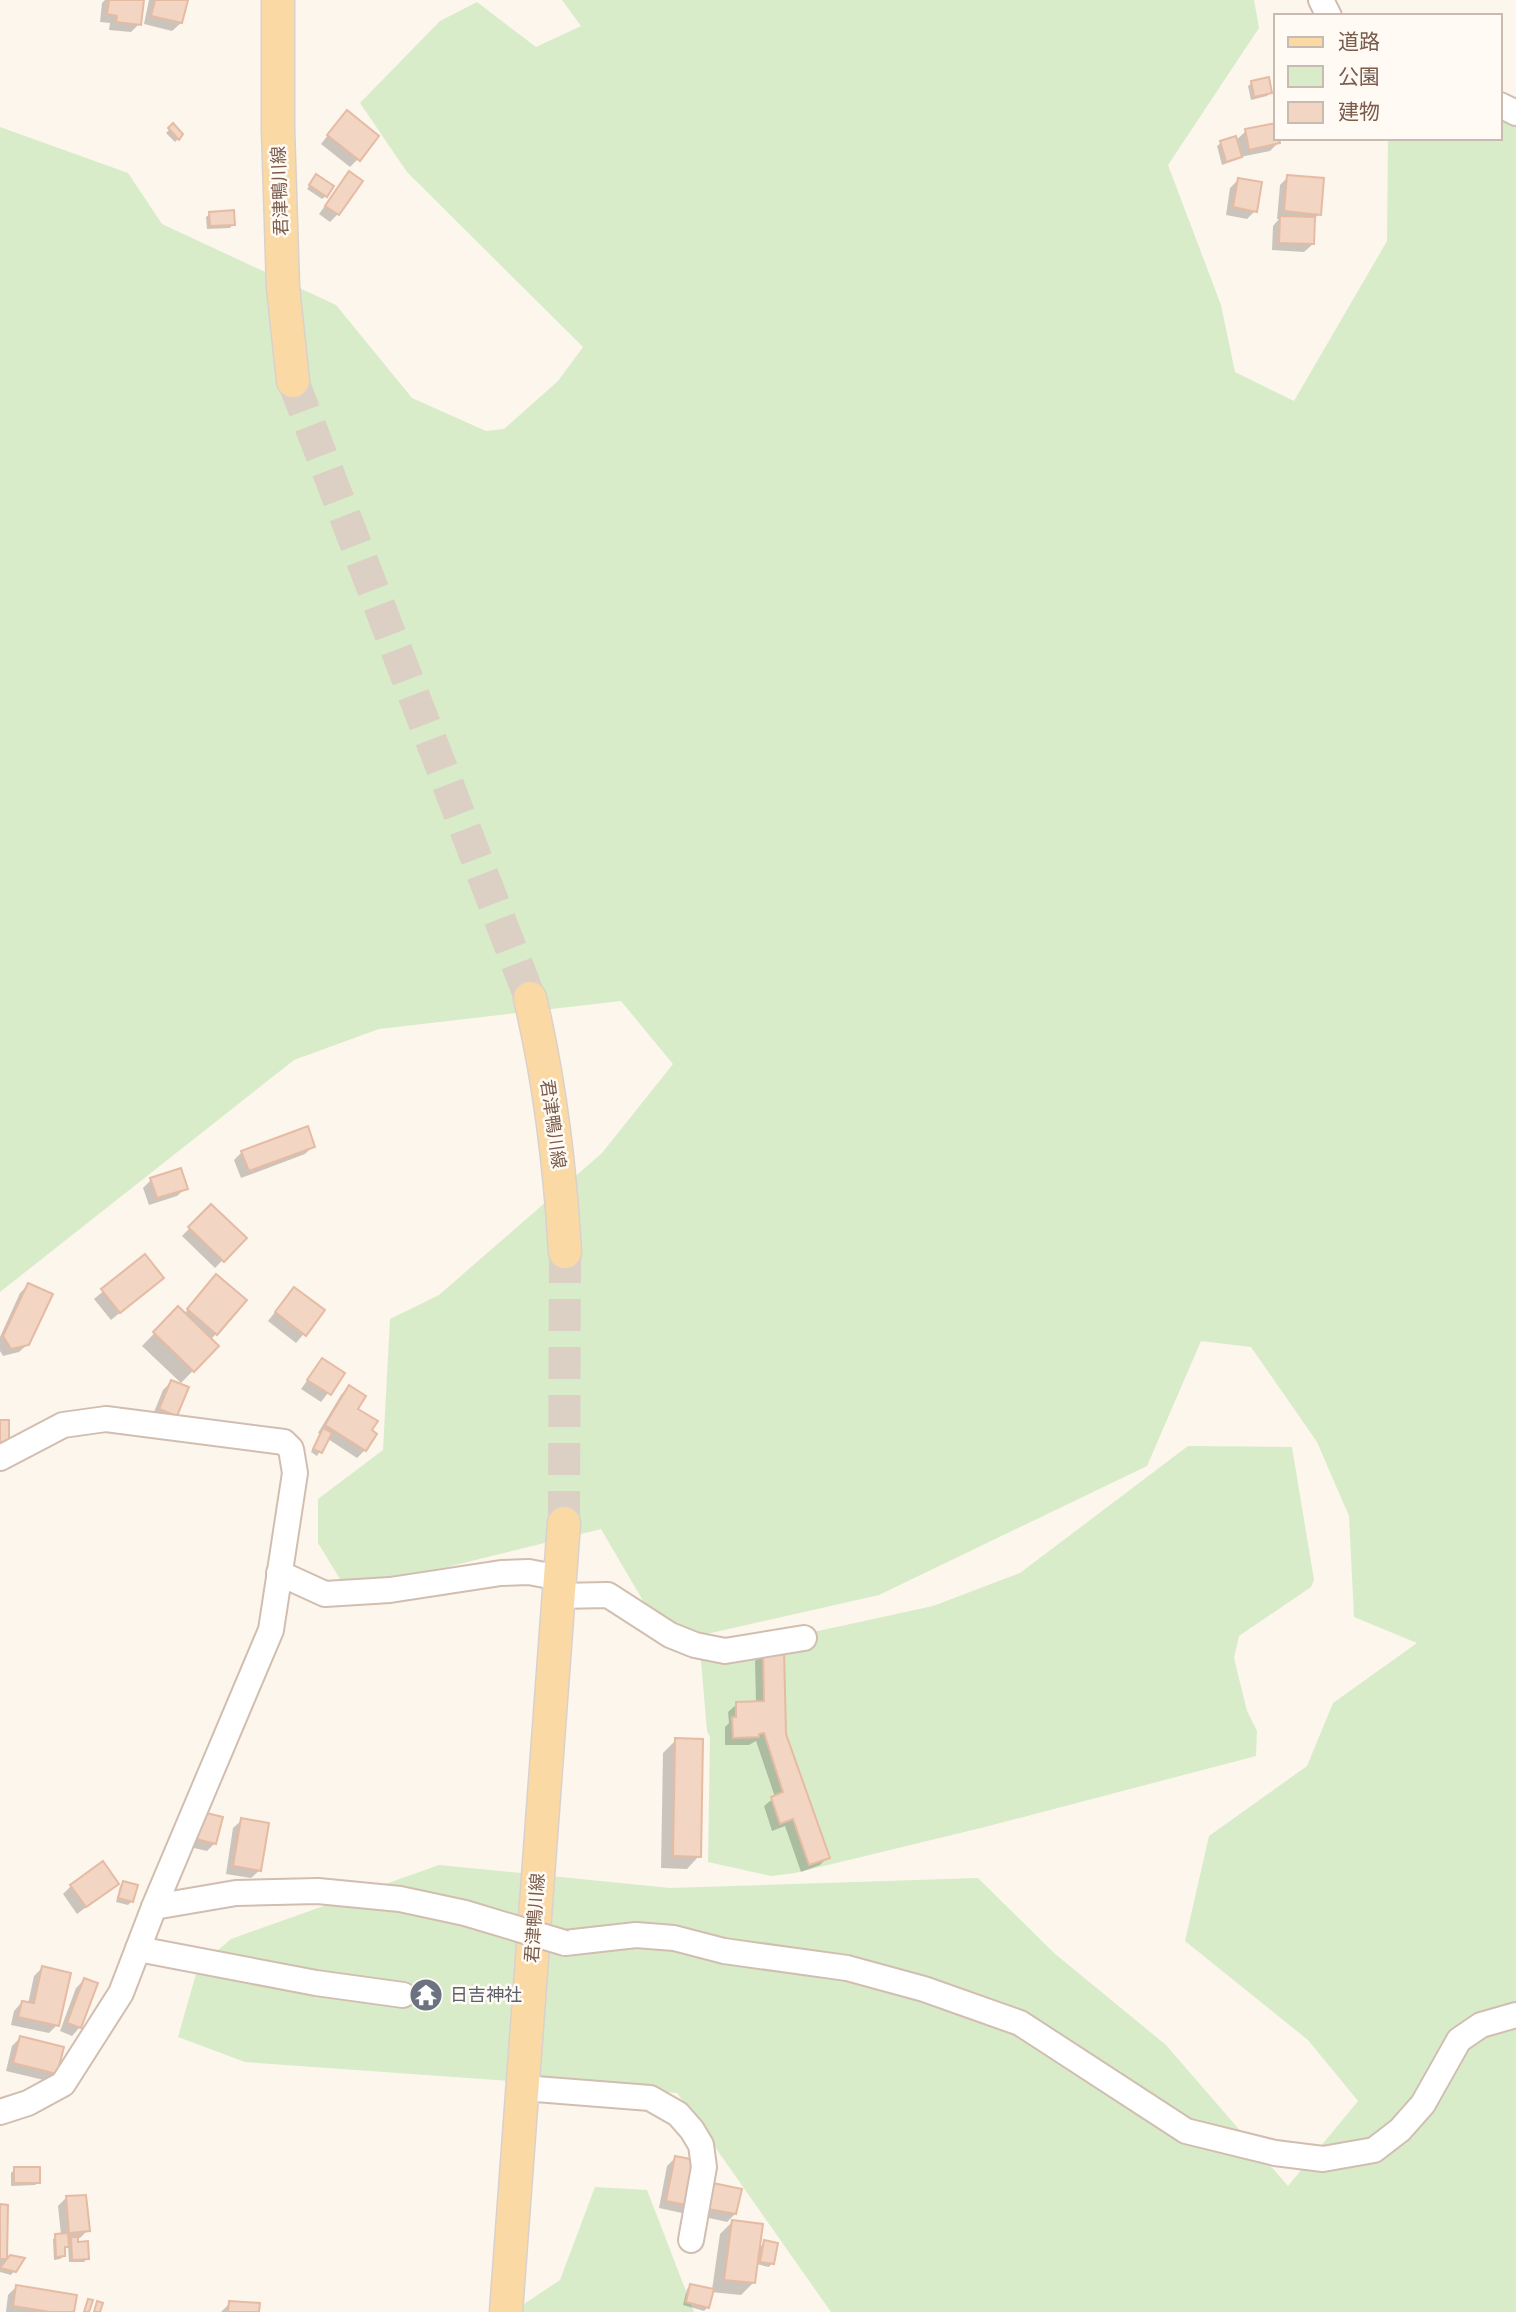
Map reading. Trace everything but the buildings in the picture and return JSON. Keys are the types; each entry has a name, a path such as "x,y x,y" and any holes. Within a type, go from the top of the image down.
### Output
{"main road":[{"name":"君津鴨川線","path":"278,0 278,130 283,274 293,381"},
{"name":"君津鴨川線","path":"530,999 549,1091 561,1182 565,1252"},
{"name":"君津鴨川線","path":"506,2312 564,1523"}],"street":[{"path":"0,1458 63,1426 106,1419 284,1442 291,1449 295,1473 271,1630 154,1907 121,1993 64,2084 28,2103 0,2112"},
{"path":"279,1573 325,1594 390,1590 501,1573 529,1572 559,1587 608,1595 670,1635 695,1645 725,1651 804,1638"},
{"path":"154,1907 236,1893 318,1891 400,1899 465,1913 565,1943 636,1935 674,1938 724,1951 847,1968 924,1989 1020,2023 1186,2131 1275,2153 1323,2159 1374,2150 1399,2130 1423,2104 1459,2040 1481,2025 1516,2015"},
{"path":"138,1949 316,1983 403,1995"},
{"path":"523,2088 650,2098 678,2114 701,2145 704,2167 691,2240"}],"green space":[{"path":"562,0 1254,0 1259,28 1168,165 1221,305 1235,372 1294,401 1387,241 1388,140 1502,140 1502,119 1516,119 1516,2312 831,2312 677,2093 245,2062 178,2037 198,1967 231,1939 439,1865 670,1888 978,1878 1054,1953 1166,2045 1288,2186 1358,2101 1308,2040 1185,1941 1209,1836 1307,1766 1333,1703 1417,1643 1354,1617 1349,1516 1317,1442 1251,1347 1201,1341 1147,1466 879,1595 693,1637 649,1611 601,1529 447,1567 343,1584 318,1543 318,1499 383,1450 390,1319 439,1295 602,1153 673,1064 621,1001 379,1029 294,1060 0,1292 0,127 128,173 162,224 336,305 412,398 486,431 504,429 558,381 583,347 407,172 360,103 440,21 477,2 536,47 581,26"},
{"path":"1188,1446 1292,1447 1314,1580 1311,1587 1239,1636 1234,1658 1247,1711 1257,1731 1256,1756 985,1827 795,1873 771,1876 708,1862 710,1737 707,1731 701,1661 714,1647 781,1634 818,1631 933,1606 1020,1573"},
{"path":"595,2187 647,2190 694,2312 512,2312 560,2280"}],"tunnel":[{"path":"293,381 530,998"},
{"path":"564,1523 565,1252"}],"place":[{"name":"日吉神社","path":"426,1995"}]}
